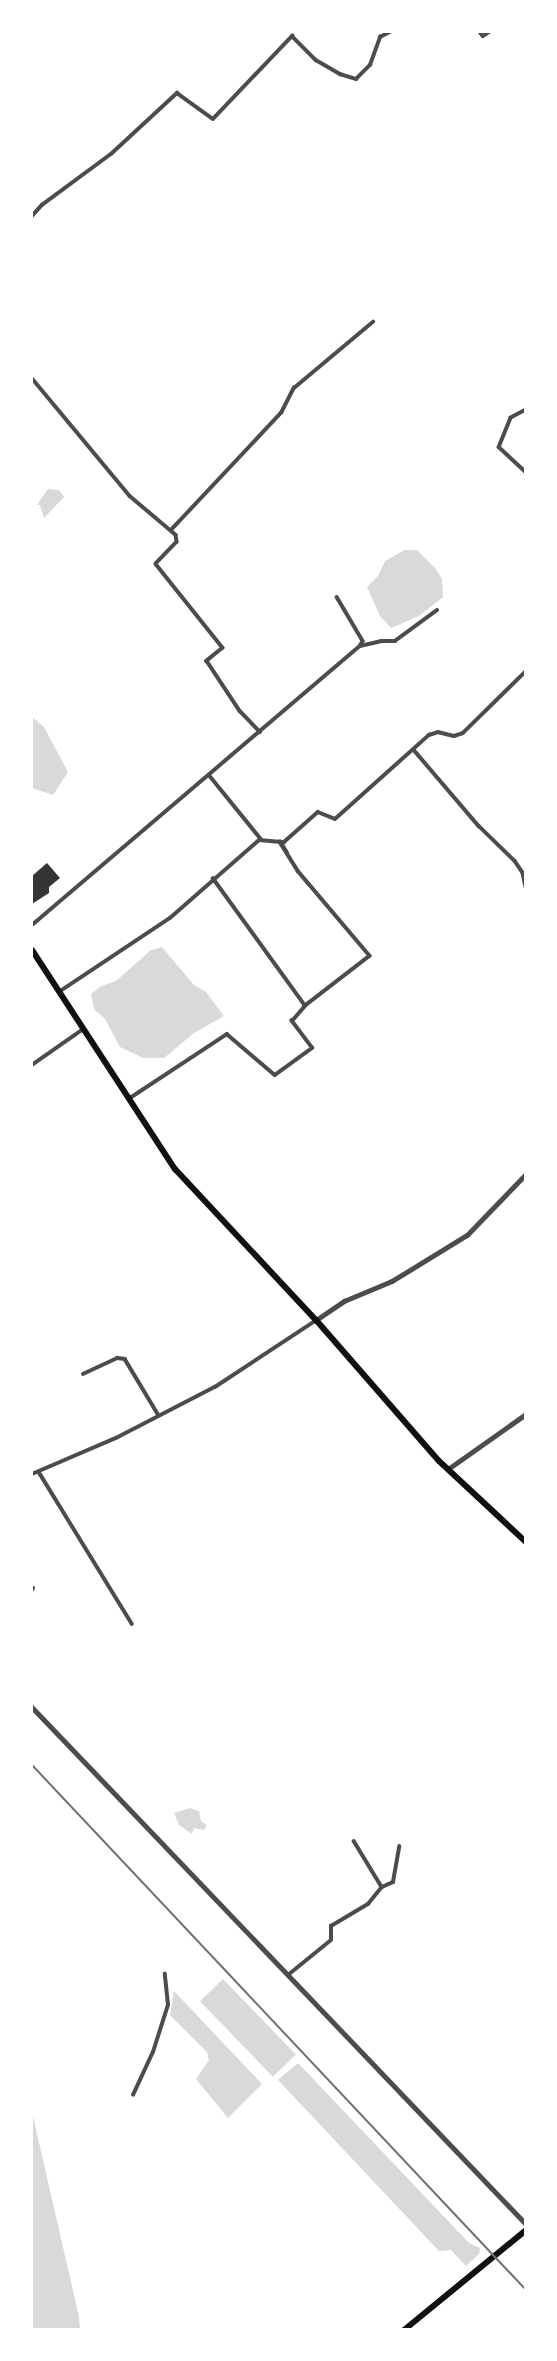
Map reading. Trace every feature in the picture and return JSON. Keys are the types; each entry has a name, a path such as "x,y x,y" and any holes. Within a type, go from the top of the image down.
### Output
{"main road":[{"path":"32,950 175,1169 316,1320 448,1469 526,1542"},
{"path":"404,2329 526,2230"}],"street":[{"path":"32,216 42,205 111,154 177,93 213,119 292,36 325,66 356,79 370,65 380,37 390,32"},
{"path":"480,32 483,36 489,32"},
{"path":"171,530 281,413 294,388 373,322"},
{"path":"32,378 131,496 171,530 177,542 156,564 223,648 207,661 240,711 260,732"},
{"path":"526,410 511,418 499,447 526,472"},
{"path":"32,925 360,646 363,642 337,597"},
{"path":"360,646 381,640 395,641 437,610"},
{"path":"210,776 261,839 280,842 318,812 335,819 434,732 454,736 463,733 526,671"},
{"path":"413,750 479,826 515,861 523,873 526,887"},
{"path":"58,992 170,918 261,839"},
{"path":"280,842 287,853"},
{"path":"129,1099 228,1034 275,1075 312,1048 292,1021 304,1007 366,960 369,953 298,871 280,842"},
{"path":"213,879 304,1007"},
{"path":"32,1065 84,1029"},
{"path":"32,1474 116,1438 158,1414 215,1387 344,1301 392,1281 467,1235 526,1174"},
{"path":"83,1374 117,1357 125,1359 158,1414"},
{"path":"448,1469 526,1414"},
{"path":"39,1472 132,1624"},
{"path":"32,1707 526,2224"},
{"path":"354,1842 382,1887"},
{"path":"288,1975 331,1940 331,1926 368,1903 382,1887 393,1882 399,1847"},
{"path":"133,2095 153,2052 168,2005 165,1974"}],"shaded area":[{"path":"48,489 59,490 64,497 44,518 40,505 37,505"},
{"path":"405,550 417,550 436,569 442,579 443,597 419,616 391,628 380,616 367,587 378,576 385,561"},
{"path":"32,717 44,727 68,772 53,795 32,788"},
{"path":"162,947 194,985 206,992 224,1016 194,1033 164,1058 143,1058 120,1047 105,1019 94,1009 91,994 101,986 116,981 151,950"},
{"path":"190,1808 199,1811 201,1821 207,1825 204,1830 194,1828 192,1834 179,1825 174,1813"},
{"path":"223,1979 296,2055 273,2077 200,2001"},
{"path":"174,1991 262,2084 228,2118 196,2079 209,2060 207,2052 170,2015"},
{"path":"298,2063 469,2243 480,2248 479,2254 466,2266 451,2250 439,2251 278,2080"},
{"path":"32,2112 79,2317 80,2329 32,2329"}],"building":[{"path":"47,863 60,878 49,887 49,893 32,904 32,876"}],"railway":[{"path":"32,1765 526,2290"}]}
